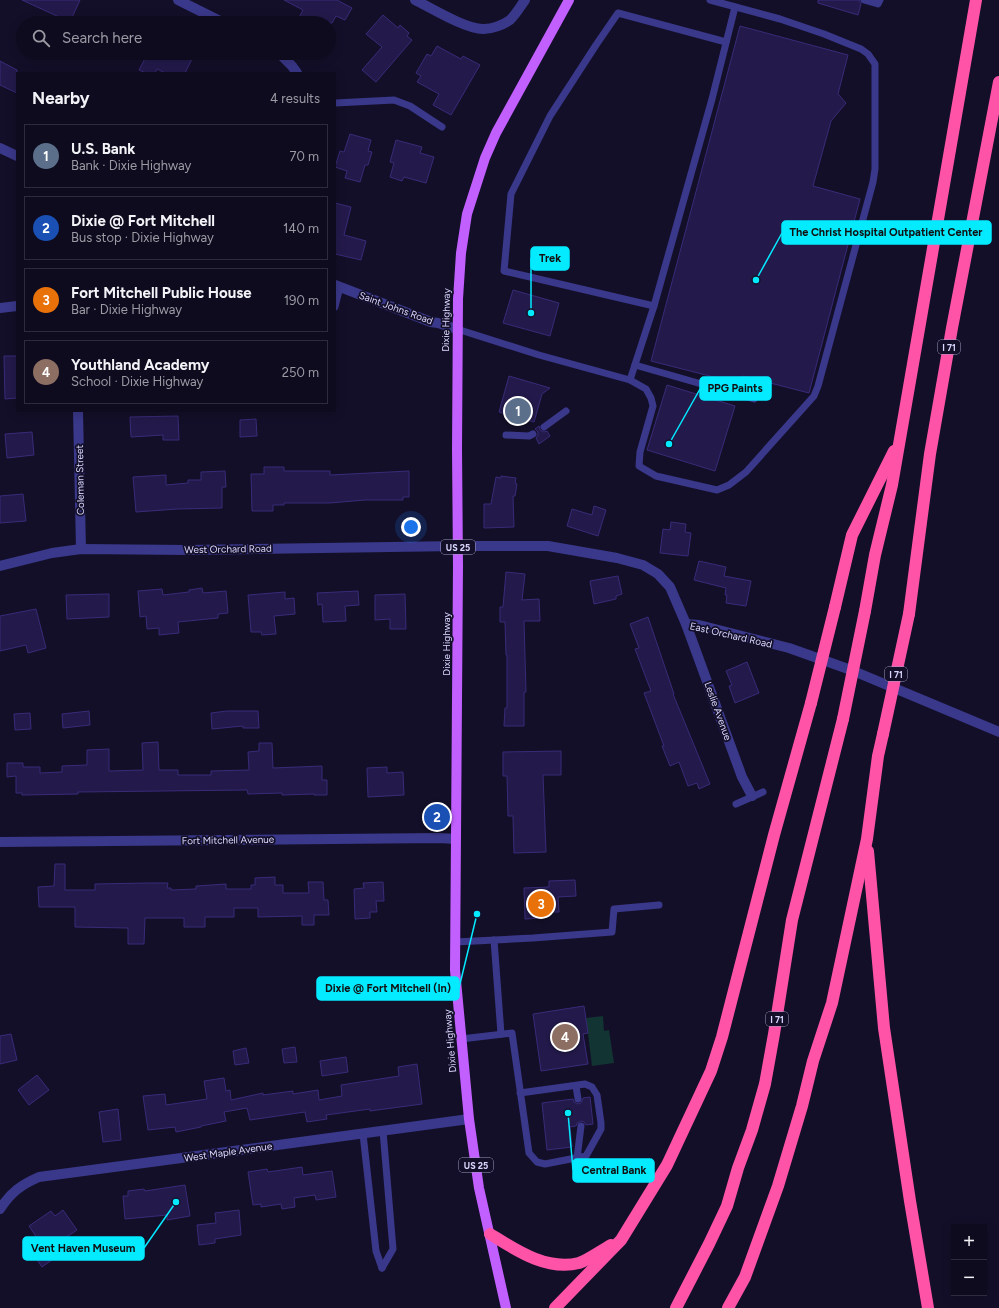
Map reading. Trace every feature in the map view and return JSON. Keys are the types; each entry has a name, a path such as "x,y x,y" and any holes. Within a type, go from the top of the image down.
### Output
{"highway":[{"name":"I 71","path":"676,1308 727,1206 738,1168 752,1130 765,1084 792,920 843,719 875,555 892,485 976,0"},
{"name":"I 71","path":"728,1308 745,1277 778,1186 813,1061 832,1003 867,839 882,734 908,614 930,454 952,328 999,82"},
{"path":"555,1308 621,1240 667,1165 711,1071 722,1037 774,835 811,703 852,535 900,439"},
{"path":"867,839 884,1028 928,1308"},
{"path":"490,1234 528,1256 556,1265 579,1262 621,1240"}],"main road":[{"name":"Dixie Highway","path":"506,1308 479,1188 469,1119 455,970 458,546 457,329 461,253 467,214 485,158 496,133 569,0"}],"street":[{"path":"178,0 209,16"},
{"path":"197,10 202,0"},
{"path":"415,0 469,26 482,30 494,28 508,21 525,0"},
{"path":"286,60 296,72"},
{"path":"0,148 16,156"},
{"name":"Saint Johns Road","path":"337,286 431,322 457,329"},
{"path":"0,308 16,306"},
{"name":"Coleman Street","path":"78,412 81,549"},
{"name":"West Orchard Road","path":"0,566 52,553 81,549 188,550 458,546"},
{"name":"East Orchard Road","path":"458,546 548,546 617,558 643,565 658,574 670,587 686,624 699,625 789,648 851,670 999,732"},
{"name":"Leslie Avenue","path":"686,624 742,777 752,796"},
{"name":"Fort Mitchell Avenue","path":"0,842 456,839"},
{"name":"West Maple Avenue","path":"0,1209 14,1191 22,1184 39,1176 469,1119"}],"lane":[{"path":"457,329 539,355 630,380 646,389 653,406 640,452 639,466 656,476 717,490 729,485 746,472 814,396 873,182 875,169 876,64 868,54 824,34 780,19 710,0"},
{"path":"864,0 878,4 880,0"},
{"path":"630,380 654,306 712,99 735,7"},
{"path":"654,306 504,271 511,194 550,116 596,44 618,14 726,42"},
{"path":"336,103 394,100 410,106 442,126"},
{"path":"336,296 337,286"},
{"path":"635,365 754,399"},
{"path":"544,427 566,411"},
{"path":"506,435 529,436 533,434"},
{"path":"736,804 762,792"},
{"path":"455,942 612,932 614,910 658,905"},
{"path":"494,940 501,1034"},
{"path":"461,1039 512,1033 520,1093 529,1153 536,1162 544,1164 586,1156 601,1129 597,1095 592,1087 585,1084 520,1093"},
{"path":"576,1086 578,1098"},
{"path":"577,1158 581,1126"},
{"path":"363,1134 376,1251 382,1268 393,1249 383,1131"}],"green space":[{"path":"603,1016 604,1031 609,1030 614,1063 592,1066 586,1018"}],"building":[{"path":"22,0 80,0 73,16 57,16"},
{"path":"284,0 337,0 352,8 345,20 336,16 300,16 303,10"},
{"path":"818,0 859,0 861,4 858,15 818,3"},
{"path":"383,15 398,28 400,25 409,33 407,36 412,40 376,82 362,70 382,47 366,34"},
{"path":"740,26 848,55 838,94 846,103 831,121 813,186 860,199 809,393 743,376 741,384 651,361"},
{"path":"437,46 461,59 463,56 480,65 451,115 433,105 439,94 417,82 421,76 416,73 427,54 431,56"},
{"path":"144,60 192,60 186,72 163,72 157,69 156,72 144,72 139,70"},
{"path":"0,61 17,70 16,93 0,85"},
{"path":"350,134 371,140 368,151 372,152 368,165 365,165 360,182 345,178 347,171 336,167 340,151 344,152"},
{"path":"396,140 422,147 420,153 434,157 426,183 404,177 402,181 390,177 394,163 390,162"},
{"path":"336,203 351,207 344,235 366,241 361,260 336,254"},
{"path":"513,290 559,303 550,336 503,323"},
{"path":"4,356 16,356 16,398 5,399"},
{"path":"509,376 550,388 542,394 534,422 499,412"},
{"path":"667,385 735,406 715,471 647,450"},
{"path":"178,416 179,440 163,440 163,435 131,437 130,417"},
{"path":"256,419 257,436 240,437 240,420"},
{"path":"539,426 540,430 544,432 547,431 550,436 539,444 536,438 538,432 535,429"},
{"path":"32,432 34,455 7,458 5,434"},
{"path":"264,467 284,467 284,471 330,471 330,475 409,471 409,497 403,497 403,500 284,503 284,505 273,505 273,511 252,511 251,474 264,474"},
{"path":"225,471 226,487 222,487 222,508 136,512 133,477 166,475 166,485 188,483 188,480 201,480 201,472"},
{"path":"501,476 516,478 515,483 517,484 515,496 513,496 514,527 484,528 484,504 491,504 496,477 501,478"},
{"path":"23,494 26,521 0,523 0,496"},
{"path":"594,506 606,510 598,536 567,526 572,509 592,515"},
{"path":"671,522 686,524 685,532 691,533 688,556 660,553 663,529 670,530"},
{"path":"699,561 726,567 724,576 751,581 746,606 726,603 726,588 694,580"},
{"path":"506,572 525,574 522,600 539,599 540,621 524,621 526,692 524,692 524,726 504,726 505,708 507,708 507,655 505,622 500,622 500,607 503,607"},
{"path":"618,576 622,594 616,596 616,599 594,604 590,581"},
{"path":"202,588 203,593 226,591 228,613 218,614 218,618 178,622 179,633 159,635 159,628 147,629 146,616 140,617 138,591 162,589 163,595 189,592 189,590"},
{"path":"358,591 359,605 345,606 346,621 323,622 322,604 318,605 317,593"},
{"path":"285,592 285,599 294,598 295,614 274,616 276,634 262,635 261,632 251,632 248,595"},
{"path":"109,594 109,617 67,619 66,595"},
{"path":"405,594 406,629 390,629 390,619 375,620 375,595"},
{"path":"36,609 46,648 28,653 26,645 0,651 0,616"},
{"path":"648,617 673,694 710,784 699,789 697,783 688,786 679,762 670,766 644,693 651,691 635,649 639,648 630,624"},
{"path":"747,662 759,693 735,703 729,686 732,685 726,671"},
{"path":"89,711 90,725 63,728 62,714"},
{"path":"227,711 258,711 259,728 243,728 243,726 212,729 211,713"},
{"path":"30,713 31,729 15,730 14,714"},
{"path":"158,742 159,770 178,770 178,775 211,775 211,771 249,770 248,752 259,751 259,743 272,743 273,768 322,766 322,780 327,780 327,795 282,795 282,793 248,794 247,790 78,792 78,794 22,795 22,793 16,793 16,776 7,777 7,763 23,763 23,767 40,767 40,773 62,772 62,766 87,765 87,750 109,749 109,771 143,770 142,743"},
{"path":"561,751 561,775 543,775 546,852 514,853 513,816 508,816 507,776 503,776 503,752"},
{"path":"387,767 387,773 403,772 404,795 368,797 367,768"},
{"path":"55,864 65,864 65,890 95,890 95,884 147,883 168,883 167,888 171,888 171,890 196,889 196,886 226,884 226,889 251,889 251,885 255,885 255,878 275,877 275,885 283,885 283,893 309,893 308,882 323,882 324,900 328,900 329,915 314,915 314,925 302,925 302,916 258,917 258,908 234,908 234,917 205,917 205,927 184,927 184,918 145,918 144,944 128,944 128,928 75,927 75,907 39,907 38,887 54,886"},
{"path":"575,880 576,896 558,897 559,912 541,912 541,918 525,919 524,888 549,887 549,881"},
{"path":"383,882 384,901 376,901 377,912 370,912 370,918 355,919 354,889 364,888 363,883"},
{"path":"584,1006 588,1033 583,1034 588,1064 541,1071 533,1014"},
{"path":"11,1034 17,1060 0,1064 0,1036"},
{"path":"295,1047 297,1062 284,1063 282,1049"},
{"path":"246,1048 249,1063 235,1065 233,1051"},
{"path":"346,1057 348,1072 322,1076 320,1061"},
{"path":"417,1064 422,1104 326,1115 327,1119 307,1122 305,1112 250,1120 247,1108 224,1112 226,1121 201,1127 176,1132 175,1127 148,1130 143,1096 165,1094 166,1105 207,1099 204,1081 224,1078 226,1091 230,1090 231,1100 263,1093 263,1095 293,1091 293,1094 318,1090 319,1100 342,1096 341,1085 399,1076 398,1067"},
{"path":"37,1075 49,1090 29,1105 18,1090"},
{"path":"590,1097 593,1124 586,1125 581,1121 577,1123 576,1126 570,1127 572,1147 547,1150 542,1103 573,1099 574,1102 578,1104 581,1103 583,1098"},
{"path":"118,1109 121,1140 103,1142 99,1112"},
{"path":"302,1167 303,1175 332,1171 336,1197 316,1200 315,1195 294,1198 295,1207 282,1209 281,1204 261,1207 261,1204 253,1205 248,1172 267,1169 268,1172"},
{"path":"185,1185 190,1216 167,1220 167,1215 125,1219 123,1196 128,1196 128,1191 144,1189 145,1191"},
{"path":"63,1210 77,1230 59,1242 62,1246 53,1252 56,1257 42,1267 31,1251 41,1244 29,1226 51,1211 55,1216"},
{"path":"239,1210 241,1235 215,1239 215,1243 199,1245 197,1225 216,1223 215,1213"}],"place":[{"name":"The Christ Hospital Outpatient Center","path":"756,280"},
{"name":"Trek","path":"531,313"},
{"name":"U.S. Bank","path":"518,411"},
{"name":"PPG Paints","path":"669,444"},
{"name":"Dixie @ Fort Mitchell","path":"437,817"},
{"name":"Fort Mitchell Public House","path":"541,904"},
{"name":"Dixie @ Fort Mitchell (In)","path":"477,914"},
{"name":"Youthland Academy","path":"565,1037"},
{"name":"Central Bank","path":"568,1113"},
{"name":"Vent Haven Museum","path":"176,1202"}]}
